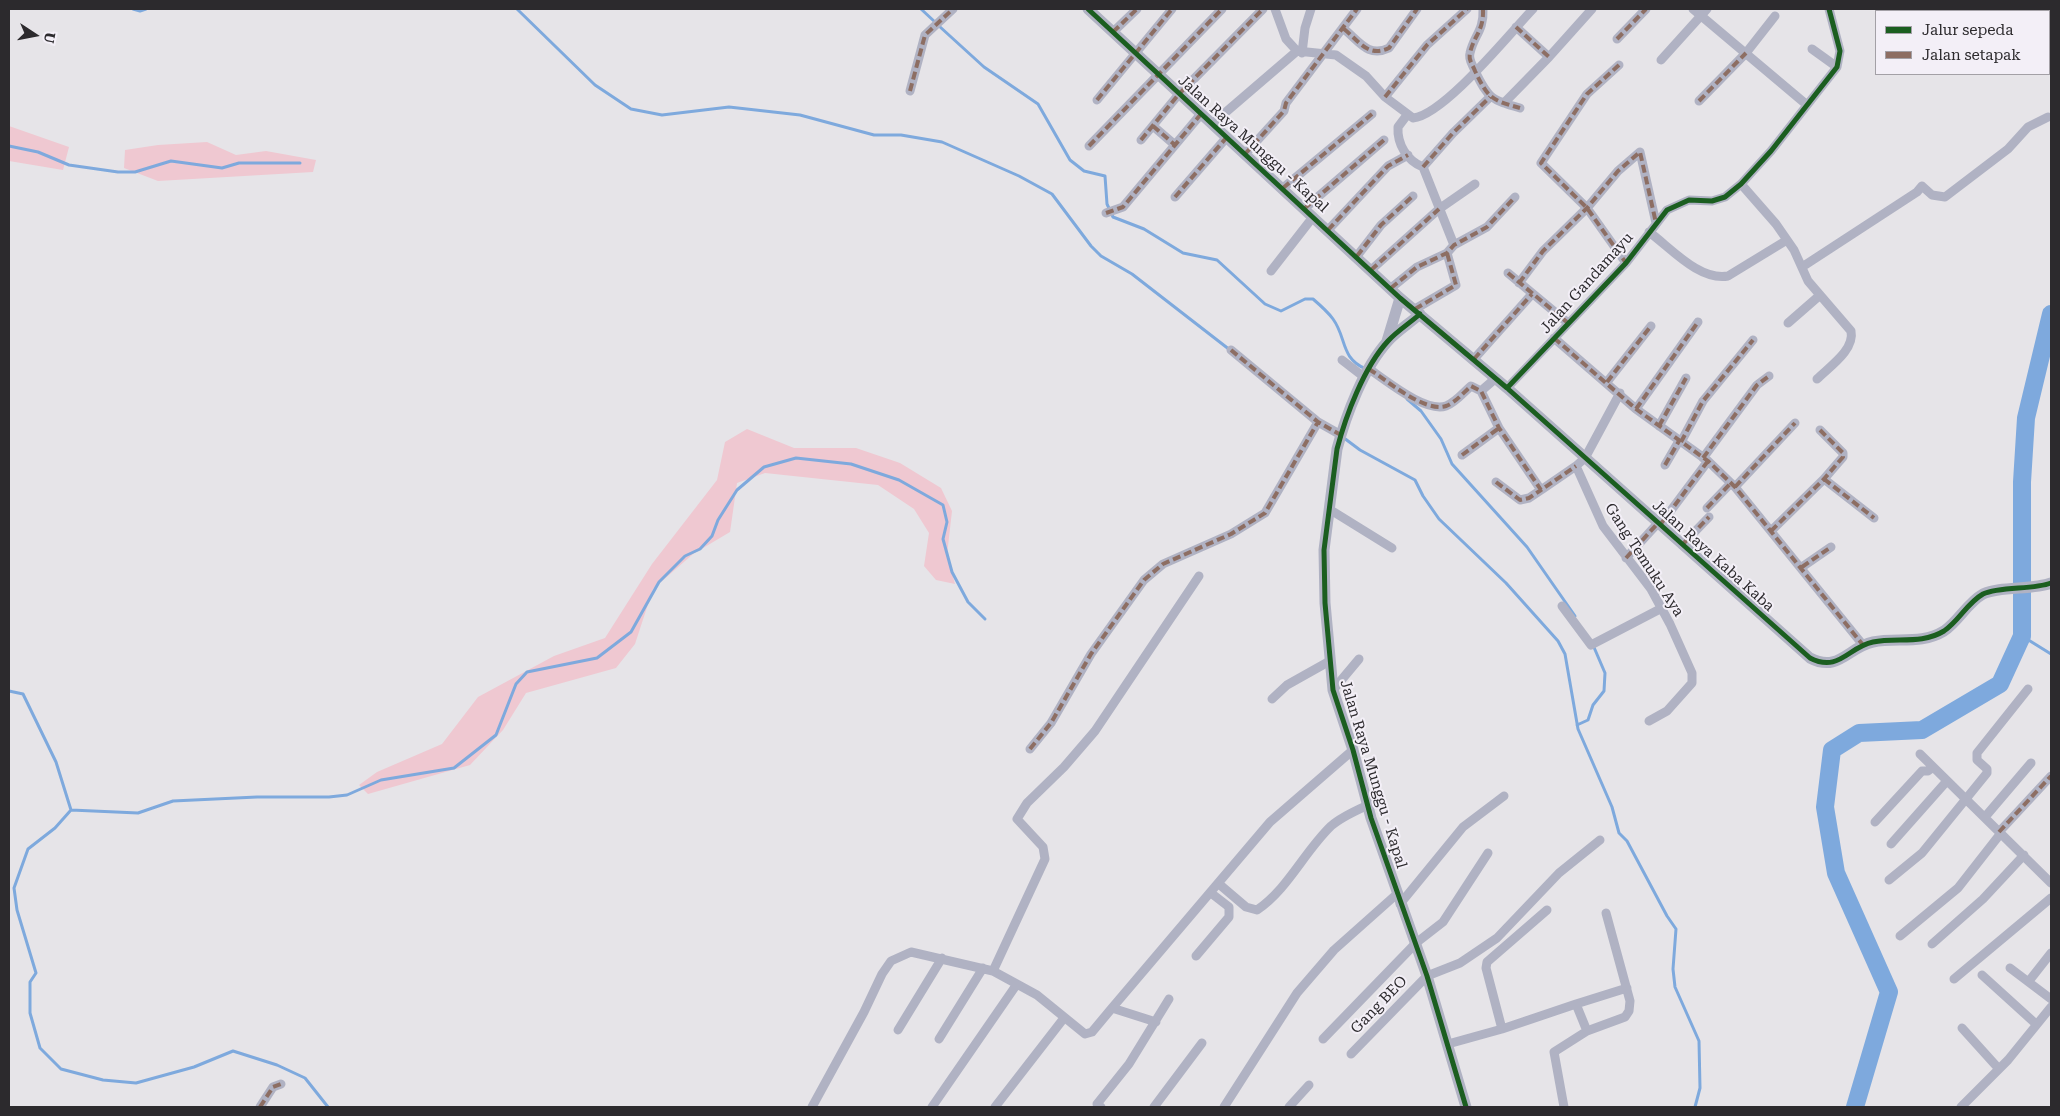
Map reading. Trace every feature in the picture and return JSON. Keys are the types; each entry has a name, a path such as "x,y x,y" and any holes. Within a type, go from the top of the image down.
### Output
{"street":[{"path":"910,91 925,36 953,9"},
{"path":"1113,32 1137,9"},
{"path":"1096,100 1134,52 1172,9"},
{"path":"1089,146 1222,9"},
{"path":"1141,140 1179,94 1263,9"},
{"path":"1275,9 1286,39 1300,52 1336,55 1366,76 1385,97 1413,118 1423,116 1475,71 1533,9"},
{"path":"1212,124 1300,52 1311,9"},
{"path":"1246,154 1284,111 1286,104 1344,29 1357,9"},
{"path":"1344,29 1370,51 1382,51 1389,48 1417,9"},
{"path":"1385,97 1427,46 1467,9"},
{"path":"1483,9 1482,27 1470,53 1475,71 1485,92 1490,97 1520,108"},
{"path":"1504,103 1592,9"},
{"path":"1617,39 1646,9"},
{"path":"1693,9 1704,12 1746,53 1808,105"},
{"path":"1812,49 1837,67 1840,51 1829,9"},
{"name":"Jalan Raya Munggu - Kapal","path":"1092,10 1134,52 1284,188 1400,298 1388,341"},
{"path":"1661,60 1704,12"},
{"path":"1699,102 1746,53 1775,16"},
{"path":"1516,27 1549,57"},
{"path":"1619,66 1587,94 1541,163 1587,208 1626,263"},
{"name":"Jalan Gandamayu","path":"1507,388 1626,263 1667,210 1689,200 1718,199 1742,184 1837,67"},
{"path":"1423,167 1453,133 1490,97"},
{"path":"1106,213 1123,206 1201,114"},
{"path":"1284,188 1372,114"},
{"path":"1407,115 1398,127 1397,135 1400,145 1405,157 1416,165 1423,167"},
{"path":"1802,267 1917,192 1922,186 1932,194 1945,197 2008,149 2028,126 2048,117"},
{"path":"1153,126 1175,145"},
{"path":"1175,197 1227,137"},
{"path":"1304,208 1384,140"},
{"path":"1519,283 1543,251 1587,208 1618,171 1640,152 1656,223"},
{"path":"1328,230 1388,166 1405,157"},
{"path":"1417,312 1456,285 1450,249 1439,209 1423,167"},
{"path":"1371,270 1439,209 1475,184"},
{"path":"1742,184 1787,240 1808,281 1851,331 1852,336 1847,348 1816,379"},
{"path":"1357,256 1381,224 1413,196"},
{"path":"1391,288 1417,267 1487,227 1515,197"},
{"path":"1271,271 1314,217"},
{"path":"1649,232 1694,267 1710,276 1719,277 1728,276 1787,240"},
{"path":"1508,274 1568,323"},
{"path":"1474,359 1532,294"},
{"path":"1788,323 1820,296"},
{"name":"Jalan Raya Kaba Kaba","path":"1400,298 1496,378 1810,658 1823,662 1839,661 1863,645 1882,640 1910,642 1932,637 1951,625 1984,594 2045,584"},
{"name":"Jalan Raya Munggu - Kapal","path":"1417,312 1388,341 1367,373 1337,434 1337,449 1324,550 1328,662 1332,690 1353,750 1368,805 1399,899 1427,976 1466,1107"},
{"path":"1636,409 1698,322"},
{"path":"1606,382 1652,326"},
{"path":"1554,338 1620,393 1636,409 1705,459 1733,485 1802,567 1863,645"},
{"path":"1665,465 1703,401 1753,340"},
{"path":"1231,350 1318,422 1337,434"},
{"path":"1342,360 1419,402 1428,405 1446,406 1471,386 1481,391 1499,428 1540,490"},
{"path":"1626,558 1659,524 1757,385 1769,376"},
{"path":"1481,391 1496,378"},
{"path":"1659,426 1686,378"},
{"path":"1496,482 1520,500 1528,498 1576,466 1585,458 1620,393"},
{"path":"1030,749 1051,723 1091,654 1144,580 1163,564 1231,534 1264,514 1318,422"},
{"path":"1682,545 1708,512 1795,422"},
{"path":"1462,455 1499,428"},
{"path":"1771,531 1824,480 1844,455 1820,430"},
{"name":"Gang Temuku Aya","path":"1576,466 1603,526 1662,608 1682,648 1693,680 1667,711 1649,721"},
{"path":"1824,480 1874,518"},
{"path":"1329,509 1392,548"},
{"path":"1802,567 1831,546"},
{"path":"993,972 1045,859 1043,847 1017,819 1027,803 1064,768 1095,731 1198,576"},
{"path":"1562,606 1594,644 1662,608"},
{"path":"1332,690 1359,658"},
{"path":"1272,699 1287,685 1328,662"},
{"path":"1889,880 1917,859 1966,801 1987,771 1977,760 1977,753 2028,689"},
{"path":"812,1107 864,1012 882,974 891,961 911,952 983,968 993,972 1037,995 1081,1032 1089,1033 1270,822 1353,750"},
{"path":"1920,754 1946,782 1985,817 2051,883"},
{"path":"1985,817 2031,763"},
{"path":"1875,822 1922,771 1932,768"},
{"path":"1900,936 1958,888 2000,832 2051,776"},
{"path":"1891,844 1946,782"},
{"path":"1224,1107 1297,993 1334,950 1399,899 1463,827 1504,796"},
{"path":"1218,884 1246,907 1257,910 1282,887 1331,826 1368,805"},
{"path":"1427,976 1460,963 1497,938 1559,873 1600,840"},
{"path":"1323,1039 1416,943 1443,922 1488,853"},
{"path":"1932,944 1983,899 2024,855"},
{"path":"1196,956 1229,917 1228,907 1211,893"},
{"path":"1954,979 2051,898"},
{"path":"1502,1029 1486,965 1547,910"},
{"path":"1564,1107 1554,1052 1587,1031 1619,1020 1628,1014 1630,1005 1606,913"},
{"path":"2029,982 2051,953"},
{"path":"898,1030 942,958"},
{"path":"939,1039 983,968"},
{"path":"2010,968 2051,999"},
{"path":"1982,975 2036,1024"},
{"name":"Gang BEO","path":"1351,1054 1427,976"},
{"path":"932,1107 1017,984"},
{"path":"1448,1044 1502,1029 1627,988"},
{"path":"1098,1106 1129,1064 1169,999"},
{"path":"1576,1004 1587,1031"},
{"path":"1961,1107 2000,1069 2051,1007"},
{"path":"1112,1008 1156,1022"},
{"path":"995,1107 1064,1018"},
{"path":"1962,1028 2000,1069"},
{"path":"1154,1107 1202,1043"},
{"path":"260,1107 273,1087 280,1084"},
{"path":"1289,1107 1309,1085"}],"shaded area":[{"path":"9,126 69,147 63,170 9,161"},
{"path":"207,142 236,155 266,151 316,160 313,172 158,181 124,168 125,150 158,145"},
{"path":"747,429 794,448 856,448 900,463 941,488 952,511 947,555 955,584 936,580 924,566 929,533 914,509 878,485 765,473 737,483 730,532 693,554 653,589 635,644 616,668 526,693 503,730 470,765 368,794 359,785 377,772 442,744 478,697 554,656 605,638 652,564 717,480 725,442"}],"waterway":[{"path":"133,9 140,11 146,9"},
{"path":"517,9 595,85 631,109 662,115 729,107 800,115 874,135 901,135 942,142 1019,176 1052,194 1091,246 1101,256 1132,274 1230,350"},
{"path":"921,9 935,22"},
{"path":"939,26 984,67 1038,104 1070,160 1084,171 1105,176 1107,204 1113,217 1144,229 1183,253 1217,260 1265,304 1281,311 1305,299 1313,299 1333,319 1352,359 1366,369"},
{"path":"9,146 38,152 69,165 118,172 135,172 171,161 222,168 239,163 300,163"},
{"path":"1855,1107 1889,992 1836,873 1825,807 1832,750 1859,733 1922,730 2000,684 2022,636 2022,482 2026,418 2051,314"},
{"path":"1407,399 1421,411 1441,439 1452,464 1527,547 1575,616"},
{"path":"1344,438 1360,450 1415,480 1423,496 1439,519 1506,583 1558,641 1565,654 1578,729 1612,807 1619,833 1627,841 1667,916 1676,929 1673,969 1675,987 1699,1041 1700,1088 1695,1107"},
{"path":"71,810 138,813 173,801 257,797 329,797 347,795 381,780 454,768 496,735 516,684 527,672 597,658 631,632 659,582 685,556 700,549 712,536 718,520 737,490 764,467 796,458 851,464 899,480 943,505 947,522 943,539 952,572 968,602 985,619"},
{"path":"2022,636 2051,654"},
{"path":"1577,725 1588,720 1593,705 1604,691 1605,673 1593,645"},
{"path":"9,691 23,694 56,762 71,810 55,828 28,849 14,888 17,910 36,973 30,982 30,1013 40,1048 61,1069 103,1080 136,1083 194,1067 233,1051 277,1065 305,1078 328,1107"}],"marked path":[{"path":"910,91 925,35 953,9"},
{"path":"1113,32 1137,9"},
{"path":"1097,100 1172,9"},
{"path":"1089,146 1222,9"},
{"path":"1141,140 1179,94 1263,9"},
{"path":"1245,154 1284,111 1286,103 1357,9"},
{"path":"1344,29 1369,50 1382,51 1389,48 1417,9"},
{"path":"1385,97 1427,45 1467,9"},
{"path":"1483,9 1482,23 1472,47 1470,60 1483,87 1492,97 1503,103 1520,108"},
{"path":"1617,39 1646,9"},
{"path":"1516,27 1549,57"},
{"path":"1699,101 1746,53"},
{"path":"1619,65 1587,94 1541,163 1587,208 1626,263"},
{"path":"1423,167 1453,133 1490,97"},
{"path":"1106,213 1123,207 1201,114"},
{"path":"1283,188 1372,114"},
{"path":"1153,126 1175,145"},
{"path":"1175,197 1227,137"},
{"path":"1305,208 1384,140"},
{"path":"1519,283 1543,251 1587,208 1618,171 1640,152 1656,223"},
{"path":"1328,230 1388,166 1408,155"},
{"path":"1357,256 1381,225 1413,196"},
{"path":"1391,288 1417,267 1447,253 1454,245 1487,227 1515,197"},
{"path":"1371,270 1439,209"},
{"path":"1415,309 1456,285 1447,253"},
{"path":"1508,273 1568,323"},
{"path":"1474,359 1532,294"},
{"path":"1636,409 1698,322"},
{"path":"1607,382 1651,326"},
{"path":"1554,338 1636,409 1708,461 1735,487 1863,645"},
{"path":"1681,442 1703,401 1753,340"},
{"path":"1231,350 1318,422 1341,435"},
{"path":"1369,369 1406,394 1428,405 1437,407 1446,406 1453,402 1471,386 1481,391 1499,428 1541,490 1576,466"},
{"path":"1703,458 1757,385 1769,376"},
{"path":"1659,426 1686,378"},
{"path":"1030,749 1051,723 1091,654 1144,580 1163,564 1231,534 1265,513 1318,422"},
{"path":"1735,487 1795,423"},
{"path":"1462,455 1499,428"},
{"path":"1771,531 1824,479 1843,457 1843,453 1820,430"},
{"path":"1665,465 1679,441"},
{"path":"1660,525 1708,461"},
{"path":"1824,479 1874,518"},
{"path":"1496,482 1520,500 1529,498 1541,490"},
{"path":"1707,508 1731,483"},
{"path":"1682,545 1709,517"},
{"path":"1626,558 1658,523"},
{"path":"1802,567 1831,547"},
{"path":"1999,832 2051,776"},
{"path":"260,1107 273,1087 281,1084"}],"cycle path":[{"path":"1088,9 1400,298 1507,388 1810,658 1829,663 1843,658 1864,645 1873,642 1927,638 1944,631 1972,602 1983,594 1998,590 2035,587 2051,583"},
{"path":"1507,388 1626,263 1667,210 1689,200 1712,201 1725,197 1741,184 1771,151 1837,67 1840,51 1829,9"},
{"path":"1420,314 1392,337 1379,352 1357,392 1345,421 1337,449 1324,550 1325,603 1333,690 1353,750 1371,818 1427,976 1466,1107"}]}
